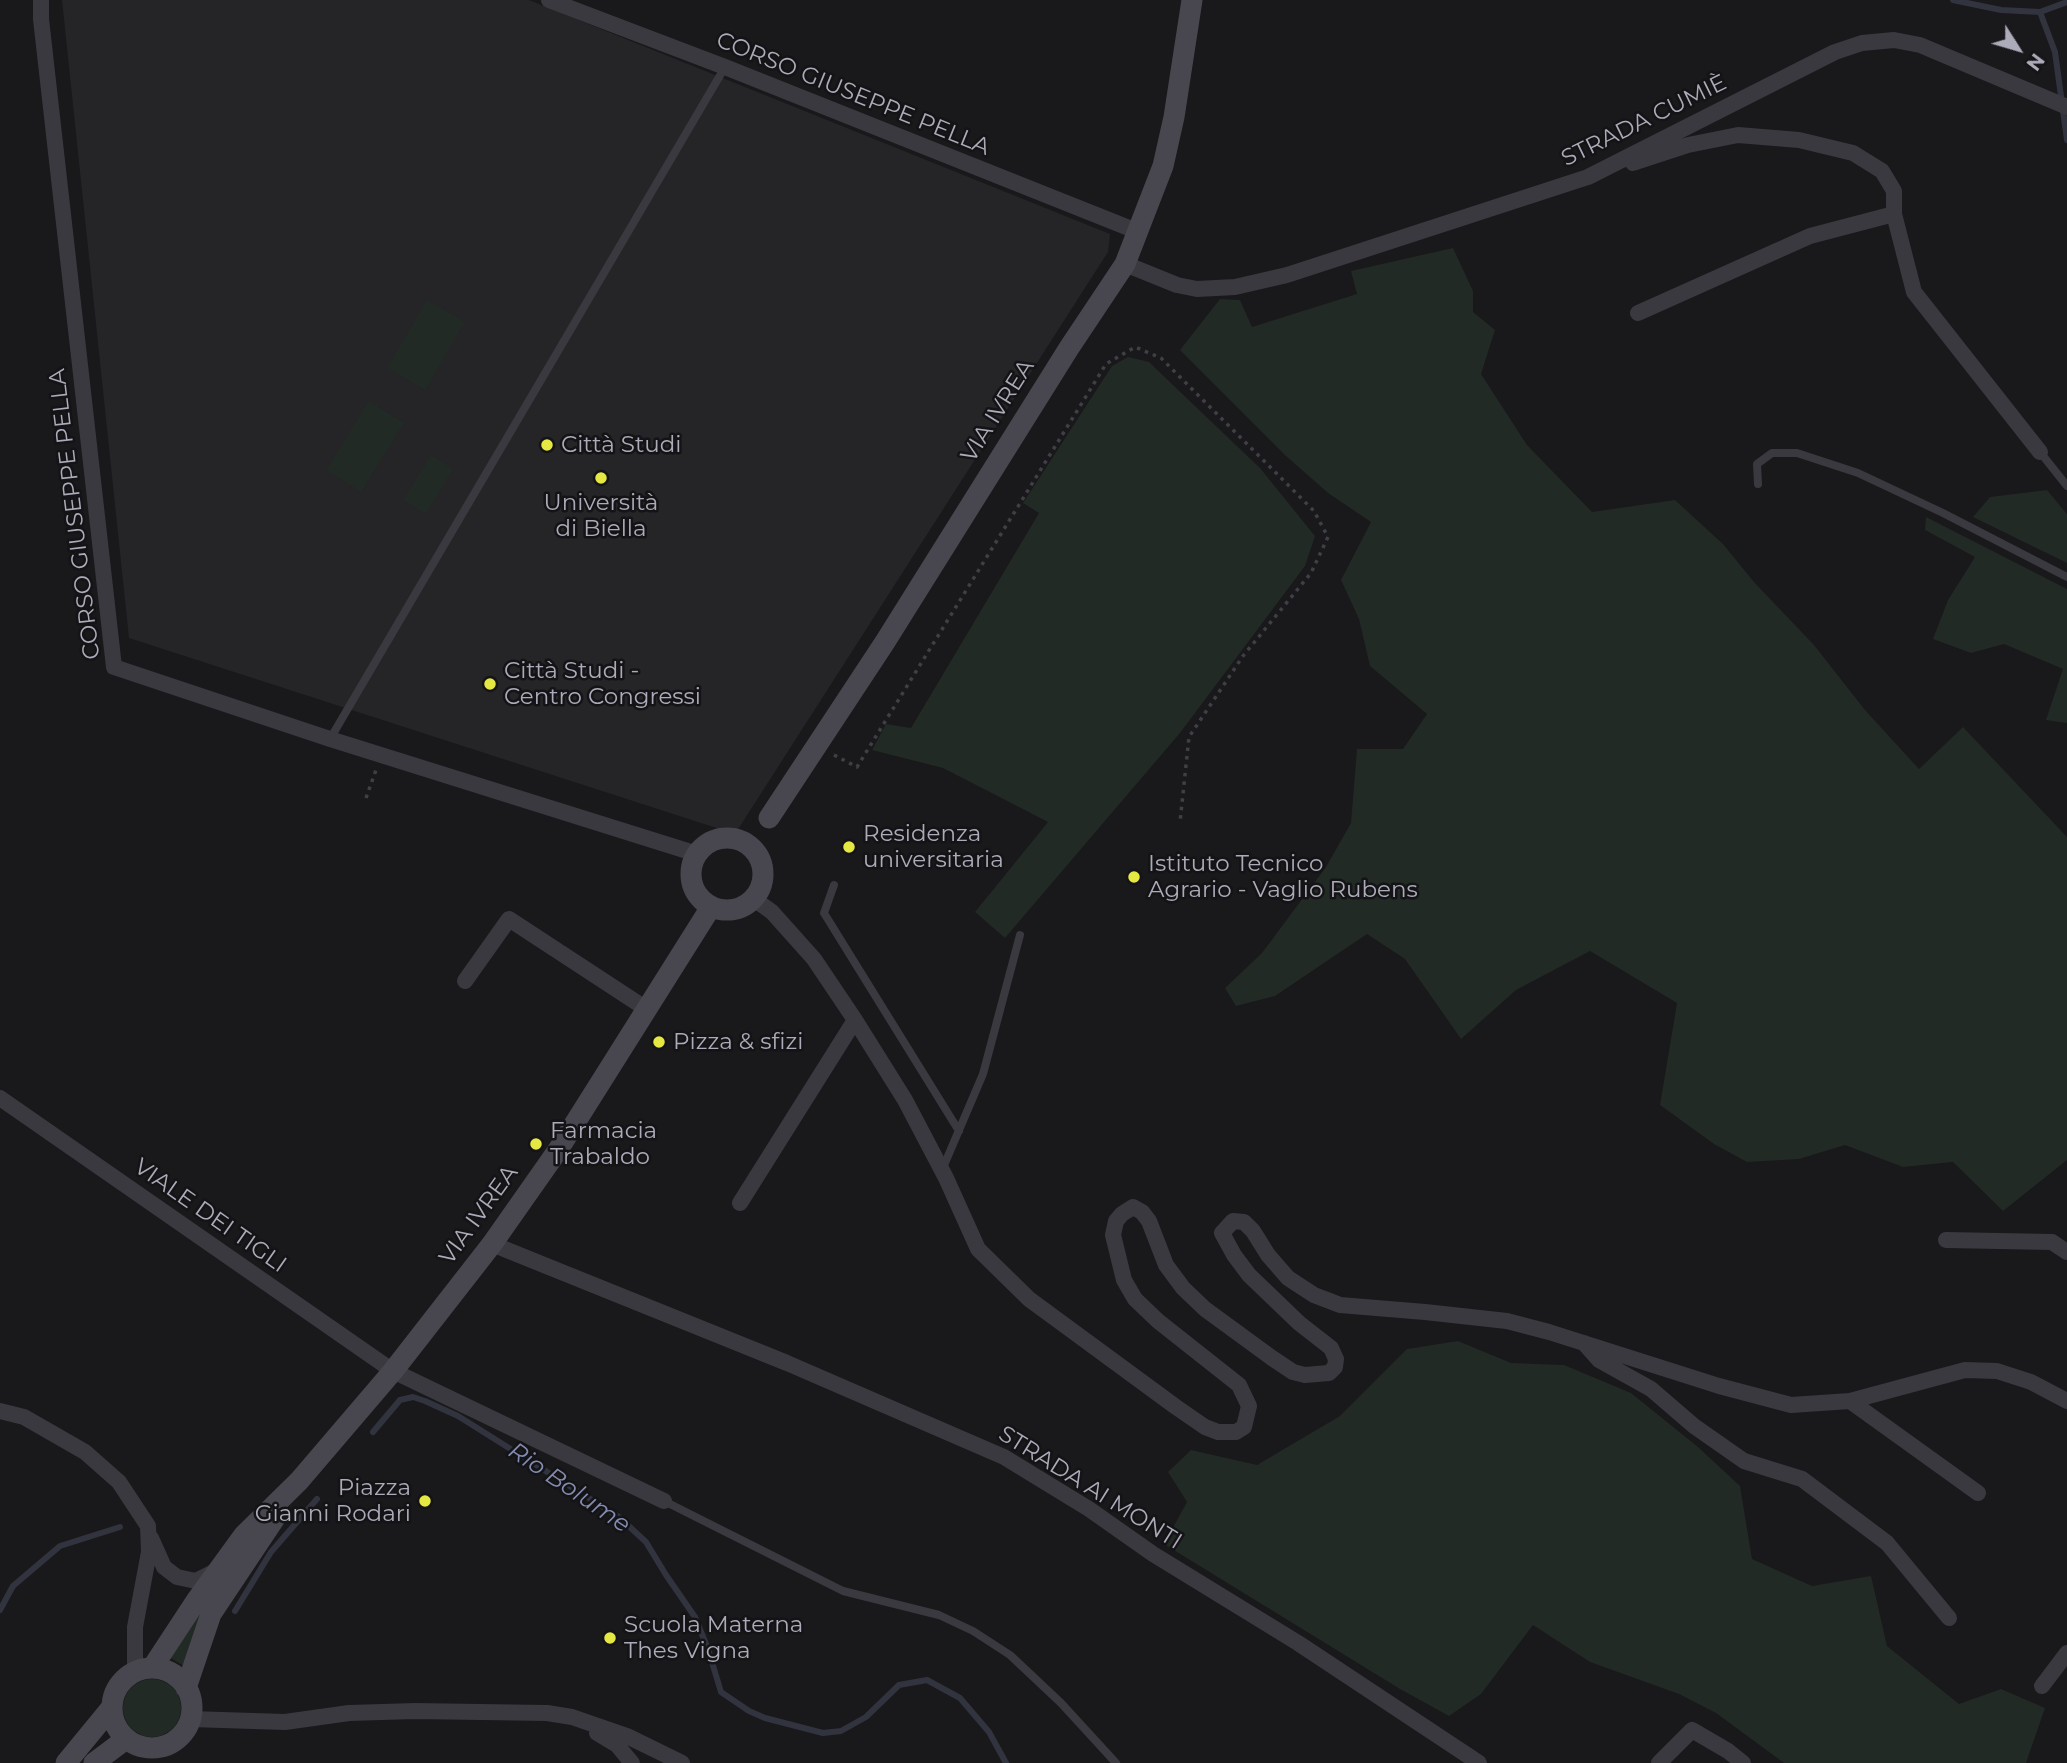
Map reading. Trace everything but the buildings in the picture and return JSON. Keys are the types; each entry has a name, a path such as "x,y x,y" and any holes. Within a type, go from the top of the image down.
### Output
{"main road":[{"name":"VIA IVREA","path":"751,846 885,642 1069,348 1125,264 1163,166 1174,117 1192,0"},
{"path":"728,837 741,839 751,846 759,855 764,877 761,889 754,899 734,910 722,910 701,900 691,877 692,865 705,845 728,837"},
{"name":"VIA IVREA","path":"143,1670 244,1535 299,1481 393,1371 492,1244 558,1150 711,906"},
{"name":"VIA IVREA","path":"186,1688 211,1615 299,1481"},
{"path":"94,1763 138,1750 154,1748 172,1752 190,1719 190,1698 186,1688 166,1671 143,1670 118,1686 112,1707 113,1719 118,1730 138,1750"},
{"path":"66,1763 112,1707"}],"street":[{"name":"CORSO GIUSEPPE PELLA","path":"41,0 114,667 330,739 697,854"},
{"name":"CORSO GIUSEPPE PELLA","path":"549,0 1139,232"},
{"name":"STRADA CUMIÈ","path":"1125,264 1177,285 1197,289 1235,287 1287,275 1588,177 1835,51 1862,43 1894,40 1920,45 2060,104"},
{"path":"1588,177 1688,145 1738,135 1799,140 1853,153 1882,171 1894,191 1894,214 1914,292 2040,452"},
{"path":"1638,313 1810,236 1894,214"},
{"path":"754,899 772,912 814,959 855,1020 905,1100 942,1170 978,1249 1029,1299 1175,1407 1205,1427 1218,1432 1236,1432 1244,1427 1249,1406 1239,1385 1225,1371 1158,1321 1135,1299 1124,1280 1113,1235 1116,1221 1133,1207 1142,1212 1149,1222 1166,1265 1183,1288 1205,1308 1293,1372 1305,1375 1329,1373 1335,1367 1336,1359 1331,1348 1299,1323 1249,1275 1222,1233 1233,1221 1244,1222 1253,1231 1268,1255 1288,1278 1314,1295 1340,1305 1425,1311 1507,1321 1719,1386 1791,1405 1850,1401 1965,1370 1997,1371 2031,1382 2067,1401"},
{"path":"465,981 509,919 648,1010"},
{"path":"740,1203 855,1020"},
{"name":"VIALE DEI TIGLI","path":"0,1098 393,1371"},
{"path":"1946,1240 2052,1242 2067,1252"},
{"name":"STRADA AI MONTI","path":"492,1244 786,1363 1004,1457 1089,1509 1153,1554 1298,1643 1479,1763"},
{"path":"1584,1343 1599,1360 1651,1389 1694,1426 1744,1461 1802,1479 1886,1543 1950,1618"},
{"path":"393,1371 664,1501"},
{"path":"1850,1401 1978,1493"},
{"path":"0,1411 24,1417 85,1452 119,1482 148,1526 149,1552 135,1627 143,1670"},
{"path":"148,1533 164,1567 177,1577 196,1581 218,1570"},
{"path":"2042,1686 2067,1653"},
{"path":"190,1719 285,1722 349,1713 547,1713 572,1717 627,1736 682,1763"},
{"path":"572,1717 617,1745 632,1763"},
{"path":"1660,1763 1692,1730 1743,1763"}],"lane":[{"path":"330,739 725,67"},
{"path":"2040,452 2067,486"},
{"path":"1758,484 1757,464 1772,453 1797,453 1858,473 2067,577"},
{"path":"834,885 824,913 958,1130"},
{"path":"942,1170 983,1074 1020,935"},
{"path":"664,1501 843,1591 939,1615 973,1631 1010,1655 1061,1703 1116,1763"}],"path":[{"path":"816,747 857,767 1106,363 1135,347 1161,358 1314,511 1328,537 1311,573 1243,656 1189,737 1180,822"},
{"path":"366,798 382,754"}],"shaded area":[{"name":"Città Studi","path":"62,0 529,0 1110,234 1108,252 735,834 129,638"},
{"path":"1453,248 1473,291 1473,312 1495,330 1481,374 1527,445 1592,512 1675,500 1723,544 1754,582 1814,645 1865,710 1919,769 1963,727 2067,837 2067,1160 2003,1211 1953,1162 1903,1167 1845,1145 1799,1159 1747,1162 1714,1144 1660,1105 1677,1003 1590,951 1516,990 1461,1039 1405,959 1367,934 1275,996 1236,1006 1225,988 1262,953 1326,867 1351,823 1357,749 1403,749 1427,714 1370,666 1359,619 1341,580 1371,522 1328,493 1286,456 1180,350 1220,299 1240,300 1252,327 1357,294 1351,271"},
{"path":"427,300 465,322 425,390 387,368"},
{"path":"1128,357 1149,362 1260,468 1315,536 1305,566 1180,733 1005,938 975,912 1048,822 943,768 872,750 886,724 911,728 1039,513 1023,503 1112,366"},
{"path":"369,401 404,423 361,492 326,470"},
{"path":"431,455 453,469 426,514 403,500"},
{"path":"2047,490 2067,514 2067,563 1973,517 1990,497"},
{"path":"1926,517 2067,589 2067,723 2046,720 2063,669 2004,644 1971,653 1933,639 1948,600 1975,557 1925,530"},
{"path":"1458,1341 1511,1363 1564,1365 1631,1393 1698,1447 1740,1486 1752,1559 1812,1586 1871,1576 1887,1646 1959,1704 2001,1689 2045,1708 2026,1763 1784,1763 1716,1713 1679,1694 1590,1662 1533,1625 1481,1694 1449,1716 1400,1689 1164,1544 1187,1502 1168,1472 1191,1450 1257,1465 1340,1416 1407,1349"},
{"path":"211,1597 184,1666 169,1657"},
{"path":"146,1679 158,1679 173,1687 181,1702 181,1714 173,1729 158,1737 146,1737 131,1729 123,1714 123,1702 131,1687"}],"waterway":[{"path":"1953,0 2001,10 2040,12 2067,2"},
{"path":"2040,12 2055,52 2067,140"},
{"name":"Rio Bolume","path":"373,1432 400,1400 413,1397 425,1401 458,1416 619,1517 646,1542 695,1617 721,1692 749,1711 765,1718 823,1733 841,1731 866,1717 899,1685 927,1680 960,1698 989,1732 1006,1763"},
{"name":"Rio Bolume","path":"235,1611 271,1552 317,1499"},
{"name":"Rio Bolume","path":"0,1610 13,1586 60,1546 120,1527"}],"place":[{"name":"Città Studi","path":"547,445"},
{"name":"Università di Biella","path":"601,478"},
{"name":"Città Studi - Centro Congressi","path":"490,684"},
{"name":"Residenza universitaria","path":"849,847"},
{"name":"Istituto Tecnico Agrario - Vaglio Rubens","path":"1134,877"},
{"name":"Pizza & sfizi","path":"659,1042"},
{"name":"Farmacia Trabaldo","path":"536,1144"},
{"name":"Piazza Gianni Rodari","path":"425,1501"},
{"name":"Scuola Materna Thes Vigna","path":"610,1638"}]}
